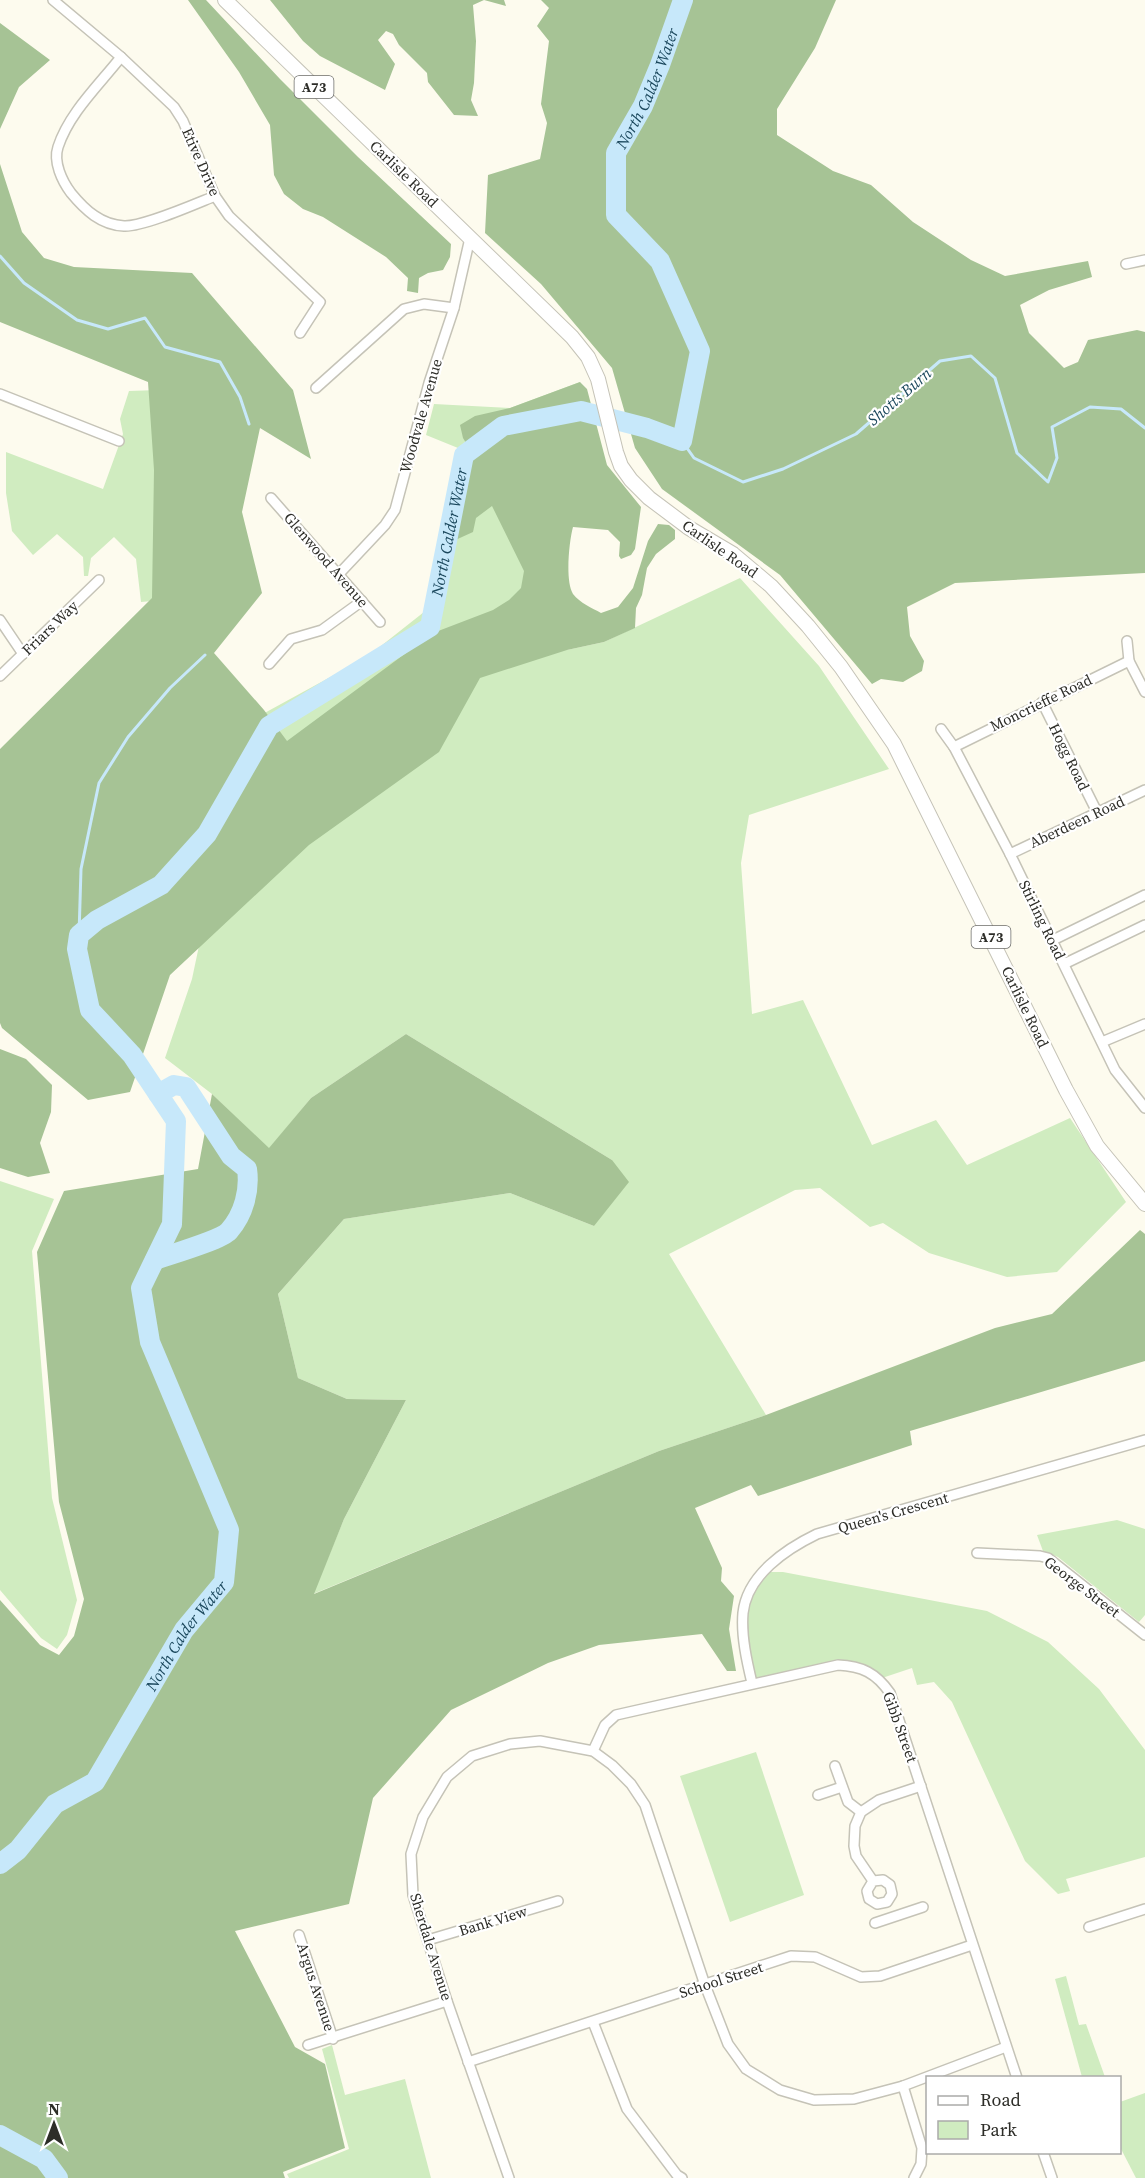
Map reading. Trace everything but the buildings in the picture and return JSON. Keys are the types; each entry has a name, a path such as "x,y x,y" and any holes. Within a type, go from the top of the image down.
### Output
{"main road":[{"name":"Carlisle Road","path":"225,0 572,337 588,357 598,379 616,452 621,466 631,480 649,498 689,528 733,554 771,585 841,667 894,744 1066,1090 1097,1146 1145,1204"}],"street":[{"name":"Etive Drive","path":"53,0 121,57 174,107 183,122 215,196 230,216 320,302 300,333"},
{"path":"121,57 64,132 57,149 57,162 65,186 88,212 99,219 123,226 138,225 215,196"},
{"name":"Woodvale Avenue","path":"338,574 385,525 395,510 423,403 454,308 470,238"},
{"path":"1126,264 1145,260"},
{"path":"316,388 404,309 424,304 454,308"},
{"path":"0,394 119,441"},
{"name":"Glenwood Avenue","path":"271,498 380,622"},
{"name":"Friars Way","path":"0,676 99,580"},
{"path":"269,663 291,639 322,630 362,602"},
{"path":"0,620 23,654"},
{"path":"1127,641 1129,661 1145,692"},
{"name":"Moncrieffe Road","path":"954,747 1129,661"},
{"name":"Hogg Road","path":"1042,702 1097,812"},
{"name":"Stirling Road","path":"941,729 954,747 1010,854 1115,1070 1145,1108"},
{"name":"Aberdeen Road","path":"1010,854 1145,790"},
{"path":"1053,940 1145,895"},
{"path":"1064,964 1145,925"},
{"path":"1102,1042 1145,1024"},
{"name":"Queen's Crescent","path":"752,1683 743,1614 747,1597 762,1573 795,1545 817,1534 1145,1440"},
{"name":"George Street","path":"977,1553 1048,1558 1145,1635"},
{"name":"Gibb Street","path":"593,1751 605,1725 616,1715 838,1665 862,1668 873,1674 890,1693 1016,2076"},
{"name":"Sherdale Avenue","path":"509,2178 447,2001 413,1895 411,1854 423,1817 447,1777 472,1756 510,1744 540,1741 593,1751 612,1765 631,1784 645,1805 705,1985 728,2044 746,2069 780,2090 814,2100 854,2099 926,2077"},
{"path":"835,1766 848,1802 861,1812"},
{"path":"873,1881 856,1856 854,1846 855,1826 861,1812 879,1800 921,1785"},
{"path":"818,1795 842,1787"},
{"path":"873,1881 883,1880 890,1885 891,1896 884,1904"},
{"path":"873,1881 867,1891 869,1899 874,1903 884,1904"},
{"name":"Bank View","path":"428,1940 558,1901"},
{"path":"884,1904 888,1918"},
{"path":"875,1923 923,1907"},
{"path":"1089,1927 1145,1910"},
{"name":"Argus Avenue","path":"299,1935 333,2038"},
{"name":"School Street","path":"468,2062 791,1956 815,1957 861,1977 880,1976 972,1945"},
{"path":"308,2045 447,2001"},
{"path":"593,2022 627,2109 677,2175 682,2178"},
{"name":"Sherdale Avenue","path":"929,2076 1006,2047"},
{"path":"903,2086 922,2148 921,2164 914,2178"},
{"path":"1044,2154 1052,2178"}],"green space":[{"path":"188,0 206,0 358,157 451,244 450,257 443,270 428,273 419,278 418,293 407,291 408,278 386,257 323,217 303,209 284,194 274,175 270,125 239,72"},
{"path":"270,0 484,0 473,5 476,41 471,100 478,116 454,115 428,82 427,73 399,45 393,34 386,31 378,40 395,64 385,90 320,56 303,41"},
{"path":"484,0 504,0 506,6"},
{"path":"541,0 836,0 815,48 777,109 777,135 833,171 871,185 913,222 971,260 1005,276 1088,261 1092,277 1049,290 1020,305 1029,333 1064,368 1078,362 1088,340 1137,330 1145,332 1145,573 955,583 907,607 910,636 924,661 922,671 903,682 881,679 872,684 780,575 662,489 635,448 612,368 541,284 485,233 488,175 540,159 547,123 541,104 549,41 537,26 549,8"},
{"path":"0,23 50,60 19,87 0,129"},
{"path":"0,164 22,232 44,258 74,267 192,273 293,390 311,459 260,428 242,512 262,593 214,653 264,710 287,741 433,633 493,610 509,600 521,588 524,571 492,506 476,518 473,532 451,542 468,465 475,458 463,438 460,425 475,416 510,408 580,382 587,389 607,465 641,507 635,549 631,555 621,559 619,556 620,542 608,530 573,527 568,561 569,580 573,594 590,607 601,613 618,607 633,588 648,541 658,524 669,525 675,530 675,539 656,554 647,568 642,595 636,608 635,628 604,642 567,650 480,678 439,752 309,845 170,975 130,1092 88,1100 2,1028 0,1023 0,749 152,598 154,470 148,382 0,322"},
{"path":"580,382 568,499 567,650 604,642 740,578 819,666 889,769 749,815 741,863 752,1014 803,1000 872,1145 936,1120 967,1165 1070,1118 1126,1202 1057,1272 1007,1277 929,1253 883,1223 870,1227 820,1188 795,1190 669,1254 766,1415 659,1451 313,1594 344,1519 406,1400 347,1399 298,1378 278,1294 344,1219 510,1193 594,1226 612,1160 406,1034 311,1098 269,1149 212,1094 165,1058 192,979 246,723 367,657 424,612 458,448 426,435 434,404 510,408"},
{"path":"159,390 164,600 141,602 136,559 114,537 91,558 88,576 84,576 83,557 57,534 33,555 12,531 6,493 6,452 103,489 123,434 120,419 129,391"},
{"path":"406,1034 612,1160 629,1182 594,1226 510,1193 344,1219 278,1294 298,1378 347,1399 406,1400 344,1519 314,1594 659,1451 766,1415 995,1328 1052,1314 1140,1230 1145,1234 1145,1361 910,1431 912,1445 758,1496 751,1485 695,1508 722,1568 721,1581 734,1596 729,1629 736,1671 727,1671 702,1634 599,1645 548,1663 451,1710 373,1798 349,1904 235,1931 295,2047 325,2064 345,2148 283,2172 285,2178 0,2178 0,1600 40,1645 59,1655 74,1636 84,1599 59,1502 37,1252 64,1191 198,1169 212,1094 269,1148 311,1098"},
{"path":"0,1049 26,1059 52,1085 51,1112 40,1143 50,1173 28,1177 0,1168"},
{"path":"0,1181 54,1199 32,1251 52,1498 77,1600 67,1635 57,1649 41,1638 0,1590"},
{"path":"1117,1520 1145,1529 1145,1615 1139,1622 1058,1557 1043,1551 1037,1535"},
{"path":"767,1572 783,1572 987,1611 1048,1642 1099,1689 1145,1750 1145,1857 1066,1879 1070,1891 1058,1894 1025,1861 952,1702 934,1682 917,1685 912,1668 882,1678 863,1666 754,1680 747,1640 746,1610 749,1600"},
{"path":"756,1752 804,1895 730,1922 680,1776"},
{"path":"1066,1976 1079,2025 1086,2024 1105,2076 1082,2076 1055,1979"},
{"path":"332,2045 345,2095 405,2079 431,2178 289,2178 287,2174 349,2149 322,2049"},
{"path":"1145,2093 1145,2178 1136,2178 1121,2149 1121,2102"}],"waterway":[{"name":"North Calder Water","path":"0,1864 18,1850 55,1804 95,1782 184,1630 224,1582 229,1530 150,1342 141,1288 172,1224 176,1121 132,1055 90,1010 77,949 79,935 97,920 161,885 207,834 269,726 430,627 464,455 503,426 581,411 647,428 682,441 700,351 660,261 616,215 616,153 643,106 683,0"},
{"path":"0,256 24,283 77,320 108,329 145,318 165,347 220,362 240,397 249,424"},
{"name":"Shotts Burn","path":"682,441 694,458 743,482 783,469 856,434 940,361 971,356 995,378 1017,453 1048,482 1057,458 1052,427 1090,407 1121,409 1145,428"},
{"path":"79,935 81,869 99,783 128,737 170,688 205,655"},
{"name":"North Calder Water","path":"155,1260 206,1243 229,1231 239,1217 248,1185 247,1169 231,1156 186,1087 174,1085 158,1094"},
{"name":"North Calder Water","path":"0,2135 44,2159 58,2178"}]}
